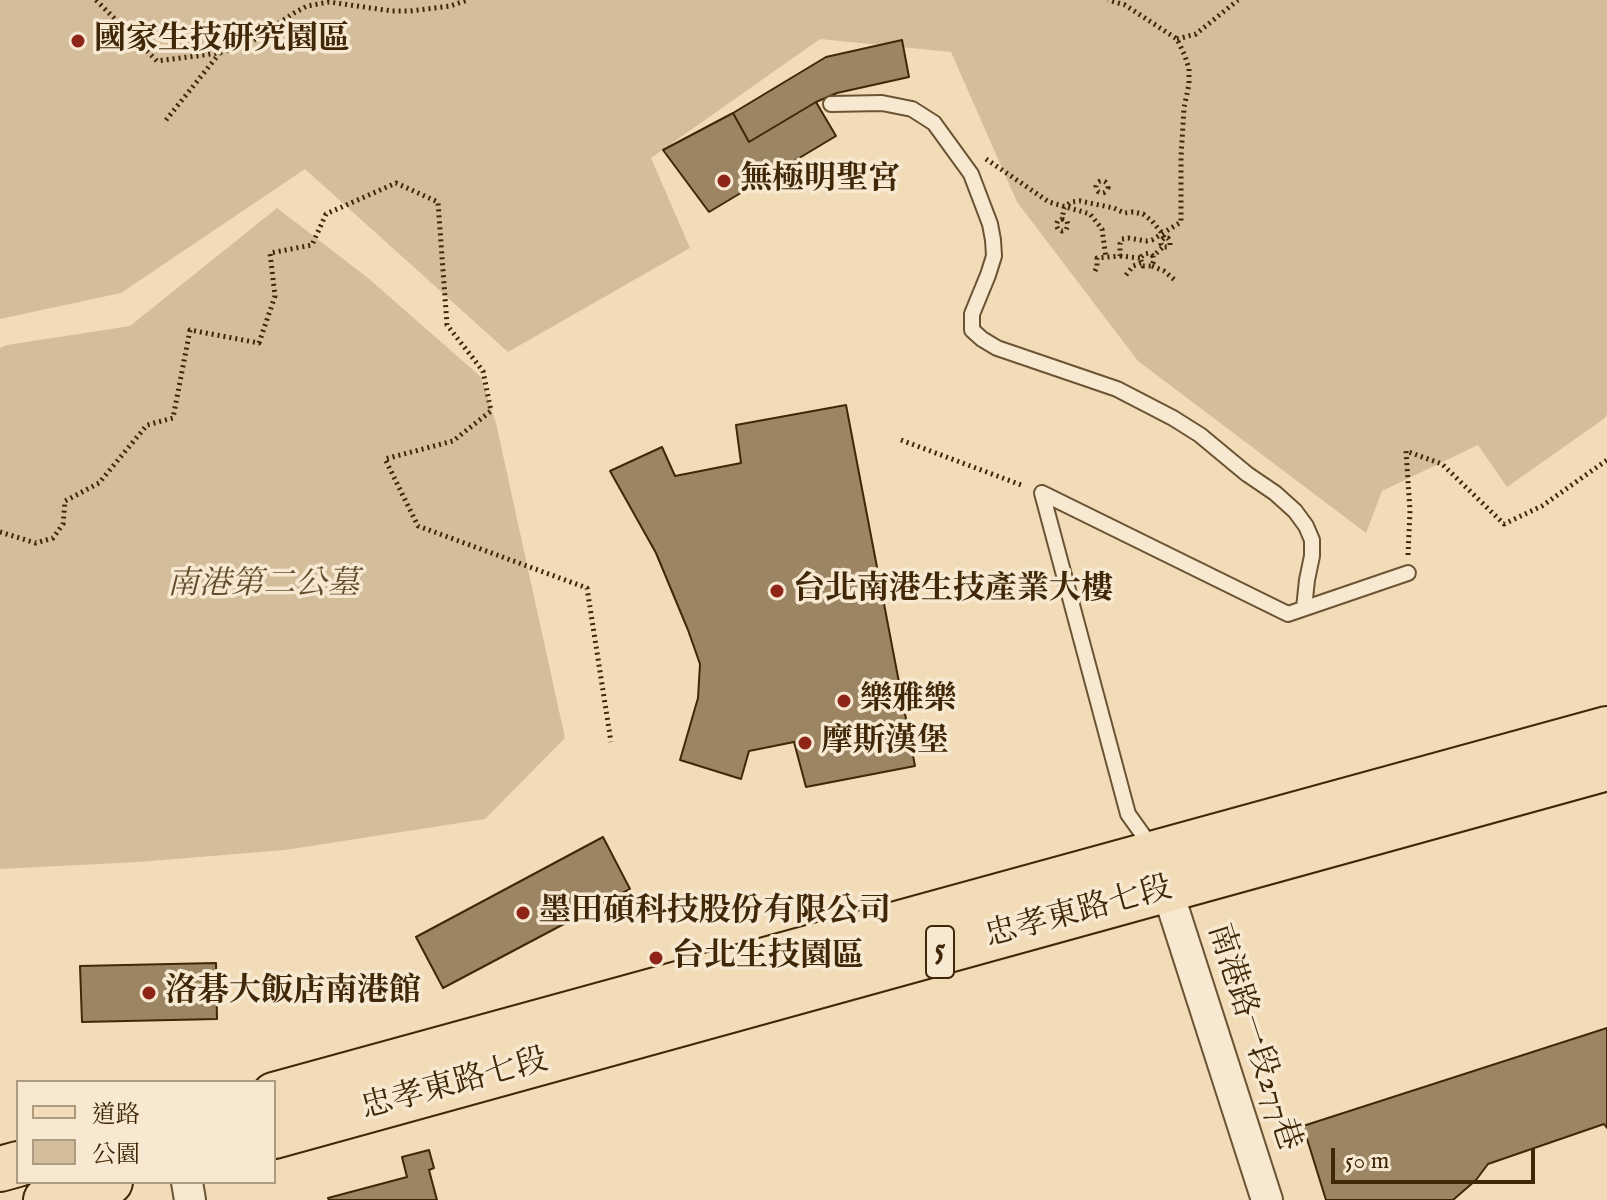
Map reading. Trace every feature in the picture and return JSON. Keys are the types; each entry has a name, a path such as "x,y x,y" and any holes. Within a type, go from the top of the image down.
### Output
{"main road":[{"name":"忠孝東路七段","path":"276,1135 1161,871 1607,729"},
{"name":"忠孝東路七段","path":"276,1094 1161,871 1607,768"},
{"path":"46,1200 103,1184"}],"street":[{"name":"南港路一段277巷","path":"1161,871 1267,1200"}],"lane":[{"path":"831,104 882,103 912,109 934,123 971,174 990,224 994,256 972,314 972,330 997,348 1117,389 1173,418 1275,493 1295,511 1312,540 1304,608"},
{"path":"1042,493 1288,614 1408,573"},
{"path":"1042,493 1128,814 1161,871"}],"path":[{"path":"96,0 157,61 219,53 248,44 307,6 329,2 410,11 450,6 468,0"},
{"path":"1108,0 1125,5 1177,39 1189,69 1181,145 1181,222 1152,240 1122,239 1120,256"},
{"path":"1177,39 1196,34 1238,0"},
{"path":"166,120 219,53"},
{"path":"971,174 986,159 1049,202 1090,214 1102,229 1106,258"},
{"path":"0,532 36,543 53,538 63,524 65,501 99,483 147,425 173,418 190,330 259,343 275,296 270,253 312,245 326,214 396,183 438,202 447,325 483,371 491,411 453,441 385,459 418,526 587,588 611,742"},
{"path":"1097,204 1100,193"},
{"path":"1062,219 1064,208 1071,202 1080,201 1124,213 1143,214 1163,235"},
{"path":"1153,256 1163,247 1163,235"},
{"path":"1126,275 1144,254 1153,256"},
{"path":"1095,271 1097,258 1120,256 1140,260"},
{"path":"1152,266 1153,256"},
{"path":"1140,260 1143,266 1164,271 1176,281"},
{"path":"901,440 1042,493"},
{"path":"1408,573 1410,511 1406,451 1442,464 1504,524 1542,506 1607,460"}],"green space":[{"path":"0,0 1607,0 1607,414 1507,487 1478,445 1382,491 1366,533 1138,361 1017,202 951,52 820,39 651,158 690,248 508,352 305,169 121,293 0,319"},
{"name":"南港第二公墓","path":"277,208 368,278 481,377 496,423 565,738 485,819 285,850 0,869 0,348 130,326"}],"building":[{"path":"902,40 909,77 837,93 749,142 733,113 826,57"},
{"name":"無極明聖宮","path":"816,102 836,136 709,212 663,150 733,113 749,142"},
{"name":"台北南港生技產業大樓","path":"846,405 915,766 806,787 794,742 749,751 741,779 680,760 698,698 700,664 656,553 610,471 662,447 675,476 741,463 736,425"},
{"name":"墨田碩科技股份有限公司","path":"603,837 630,889 443,988 416,937"},
{"name":"洛碁大飯店南港館","path":"216,963 217,1019 82,1022 80,966"},
{"path":"1607,1028 1607,1128 1604,1124 1488,1164 1476,1180 1453,1200 1326,1200 1303,1126"},
{"path":"429,1150 434,1168 429,1170 437,1200 328,1198 407,1177 402,1157"}],"place":[{"name":"國家生技研究園區","path":"78,41"},
{"name":"無極明聖宮","path":"724,181"},
{"name":"台北南港生技產業大樓","path":"777,591"},
{"name":"樂雅樂","path":"844,701"},
{"name":"摩斯漢堡","path":"805,743"},
{"name":"墨田碩科技股份有限公司","path":"523,913"},
{"name":"台北生技園區","path":"656,958"},
{"name":"洛碁大飯店南港館","path":"149,993"}]}
